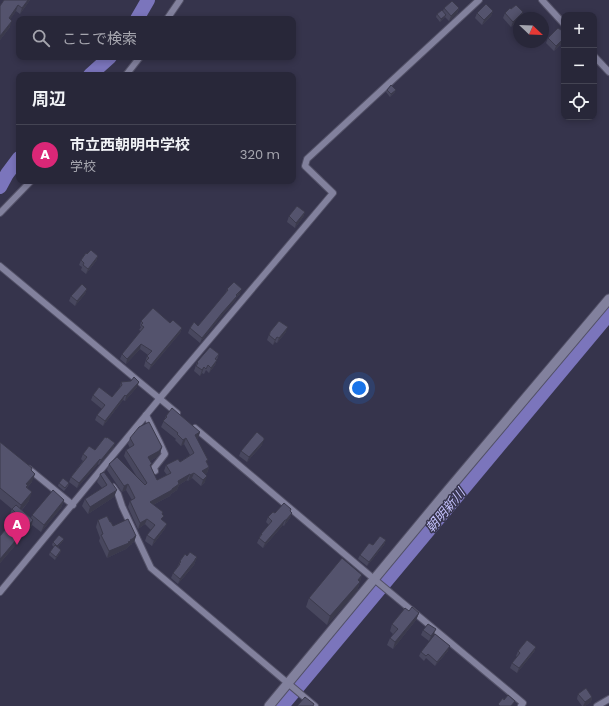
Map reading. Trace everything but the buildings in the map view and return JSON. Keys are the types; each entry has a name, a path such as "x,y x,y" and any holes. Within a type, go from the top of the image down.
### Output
{"street":[{"path":"169,16 180,0"},
{"path":"0,592 160,398 333,193 305,166 307,159 479,0"},
{"path":"542,0 561,21"},
{"path":"597,59 609,72"},
{"path":"128,72 138,60"},
{"path":"0,213 28,184"},
{"path":"0,266 184,418"},
{"path":"269,706 290,685 380,584 448,490 609,299"},
{"path":"146,415 165,454 154,468 155,471"},
{"path":"190,423 380,584 524,702 520,706"},
{"path":"24,465 73,505"},
{"path":"101,470 105,476"},
{"path":"109,482 118,494 122,506 151,568 315,706"},
{"path":"597,706 609,699"}],"waterway":[{"path":"139,16 148,0"},
{"path":"93,72 107,60"},
{"path":"0,187 16,162"},
{"name":"朝明新川","path":"282,706 609,314"}],"place":[{"name":"市立西朝明中学校","path":"17,545"}]}
